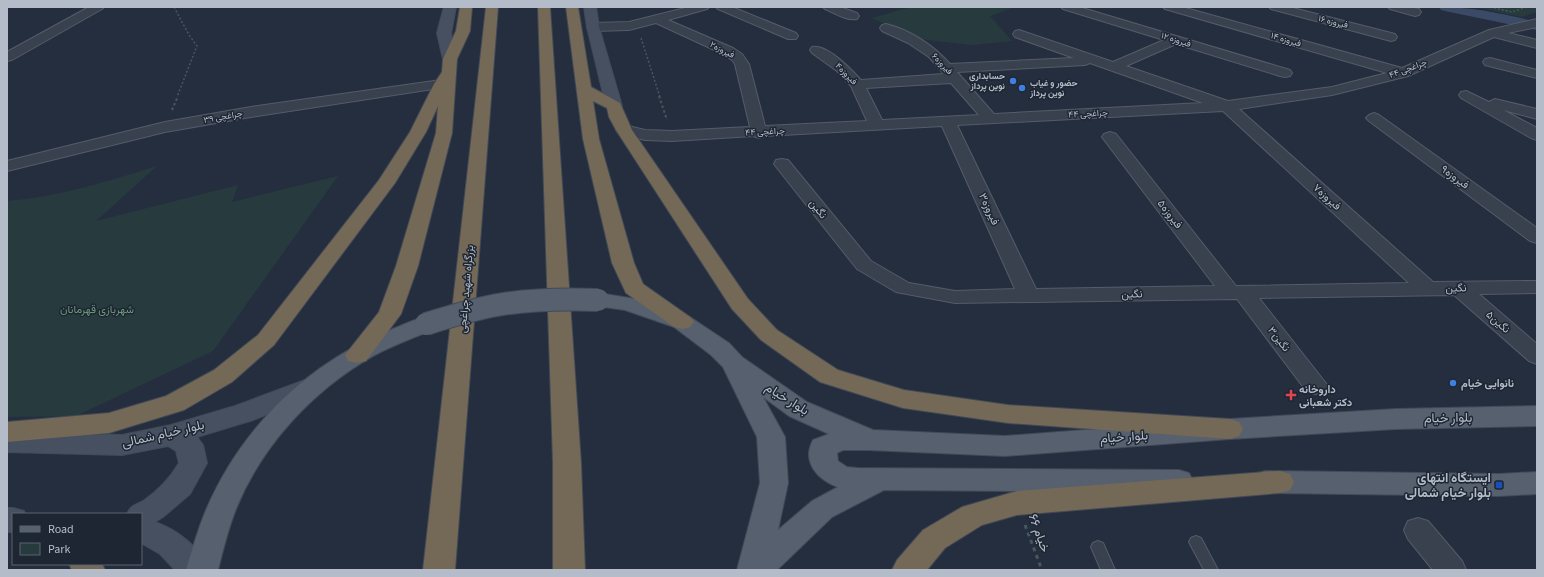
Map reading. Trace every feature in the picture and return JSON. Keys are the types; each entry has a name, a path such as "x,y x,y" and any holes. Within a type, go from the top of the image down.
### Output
{"highway":[{"path":"7,432 109,423 175,403 223,376 266,340 386,183 418,132 447,71 463,31 466,7"},
{"name":"بزرگراه شهید چراغچی","path":"439,570 492,7"},
{"path":"544,7 567,463 569,570"},
{"path":"572,7 582,66 590,139 623,263 634,288 682,322"},
{"path":"357,355 390,314 407,266 444,133 447,71"},
{"path":"584,88 614,106 617,117 624,130 740,304 769,335 829,376 903,399 1008,414 1230,429"},
{"path":"908,570 934,539 973,516 1017,503 1280,482"}],"main road":[{"path":"447,71 444,33 450,7"},
{"path":"590,7 597,46 614,106"},
{"path":"582,66 597,46"},
{"path":"202,570 220,510 243,466 266,434 313,386 357,355 396,336 426,324 488,307 521,301 555,299 598,300 628,304 682,322 720,349 733,363 771,437 774,483 754,570"},
{"name":"بلوار خیام","path":"733,363 798,408 870,440 1005,446 1230,429 1396,419 1537,416"},
{"name":"بلوار خیام شمالی","path":"7,442 122,445 171,435 244,413 313,386"},
{"path":"142,514 153,509 180,486 193,463 189,445 171,435"},
{"path":"870,440 841,440 823,447 822,457 826,467 836,475 848,480 1280,482 1499,485 1537,483"},
{"path":"754,570 822,509 880,479"},
{"path":"142,530 152,532 177,549 195,570"}],"street":[{"path":"7,57 98,7"},
{"path":"593,27 637,25 703,7"},
{"path":"722,7 792,36"},
{"path":"829,7 853,16"},
{"name":"فیروزه ۱۲","path":"1067,7 1285,73"},
{"name":"فیروزه ۱۴","path":"1168,7 1404,73"},
{"name":"فیروزه ۱۶","path":"1275,7 1391,37"},
{"path":"1394,7 1415,12"},
{"path":"1205,17 1223,10"},
{"name":"فیروزه۲","path":"657,19 728,51 737,57 742,64 758,133"},
{"name":"چراغچی ۴۴","path":"624,130 645,136 758,133 1227,106 1332,91 1404,73 1493,33 1537,23"},
{"name":"فیروزه۶","path":"886,28 913,40 934,54 987,115"},
{"path":"1493,33 1537,44"},
{"path":"1019,34 1227,106"},
{"path":"1113,67 1176,40"},
{"name":"فیروزه۴","path":"817,50 842,68 857,84 877,126"},
{"path":"857,84 951,73 1095,61"},
{"path":"1490,62 1537,74"},
{"name":"چراغچی ۳۹","path":"7,166 165,127 252,112 447,71"},
{"path":"1537,114 1466,95 1537,135"},
{"name":"فیروزه۷","path":"1227,106 1428,289"},
{"name":"فیروزه۹","path":"1374,118 1537,237"},
{"name":"فیروزه۳","path":"948,122 1029,296"},
{"name":"چراغچی ۴۴","path":"640,155 656,144 672,136"},
{"name":"فیروزه۵","path":"1110,137 1236,292"},
{"name":"نگین","path":"782,164 864,265 903,288 955,297 1537,287"},
{"name":"نگین۵","path":"1459,288 1537,356"},
{"name":"نگین۳","path":"1236,292 1316,386"},
{"path":"1418,530 1451,570"}],"lane":[{"path":"1196,542 1211,570"},
{"path":"1098,547 1108,570"}],"path":[{"path":"165,127 197,46 189,35 174,7"},
{"path":"1490,7 1512,12 1527,7"},
{"path":"637,25 672,136"},
{"name":"خیام ۶۶","path":"1017,503 1042,570"}],"green space":[{"path":"911,7 1015,7 990,16 1012,41 973,45 918,39 872,18"},
{"path":"1474,7 1537,7 1537,12 1522,17"},
{"name":"شهربازی قهرمانان","path":"157,166 96,221 238,185 232,202 338,176 213,351 76,416 7,417 7,201 64,192 102,183"}],"waterway":[{"path":"1445,7 1537,26"}],"place":[{"name":"حسابداری نوین پرداز","path":"1013,81"},
{"name":"حضور و غیاب نوین پرداز","path":"1022,88"},
{"name":"نانوایی خیام","path":"1453,383"},
{"name":"داروخانه دکتر شعبانی","path":"1291,395"},
{"name":"ایستگاه انتهای بلوار خیام شمالی","path":"1499,485"}]}
